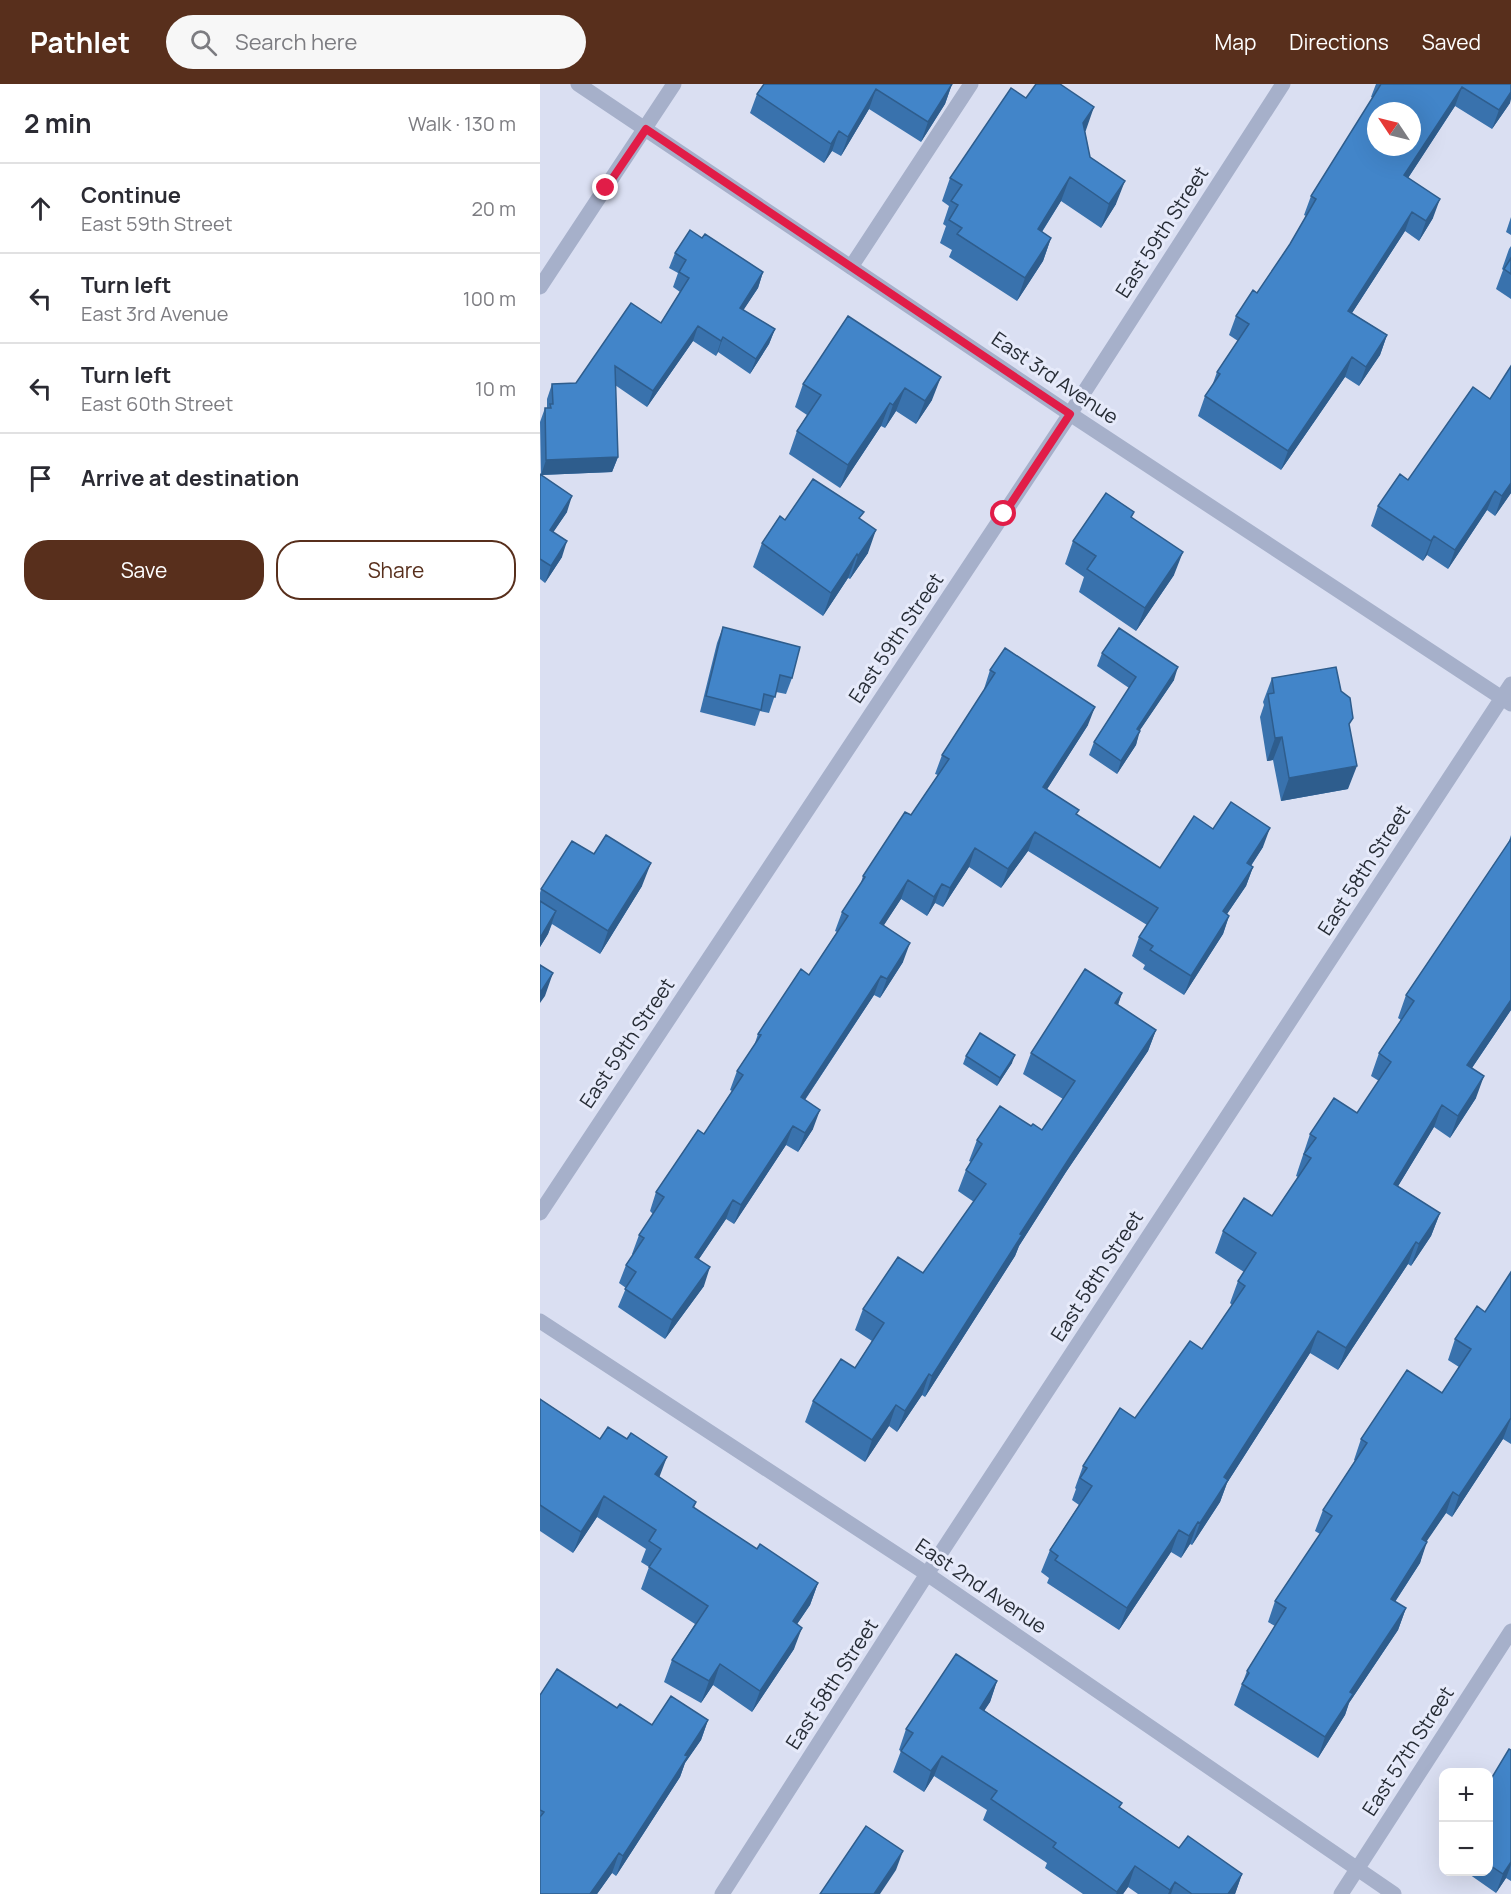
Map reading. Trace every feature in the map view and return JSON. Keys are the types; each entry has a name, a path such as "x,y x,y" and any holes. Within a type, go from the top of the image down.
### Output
{"street":[{"name":"East 3rd Avenue","path":"578,84 1070,414 1506,701"},
{"path":"540,288 674,84"},
{"path":"851,267 971,84"},
{"name":"East 59th Street","path":"540,1213 1070,414 1283,84"},
{"name":"East 58th Street","path":"722,1894 927,1574 1506,701 1511,684"},
{"name":"East 2nd Avenue","path":"540,1320 927,1574 1394,1894"},
{"name":"East 57th Street","path":"1341,1894 1511,1631"}],"building":[{"path":"764,84 952,84 928,122 876,89 848,137 839,131 831,144 757,94"},
{"path":"1036,84 1060,84 1094,107 1083,123 1090,157 1125,181 1109,204 1070,177 1038,229 1051,238 1025,278 957,234 962,228 949,220 958,205 951,201 962,185 950,178 1011,88 1026,98"},
{"path":"1381,84 1511,84 1511,92 1499,110 1462,87 1421,149 1421,102 1370,102"},
{"path":"1367,106 1367,156 1417,156 1404,175 1440,199 1426,221 1412,212 1348,311 1387,335 1366,367 1352,357 1288,451 1205,396 1220,374 1217,372 1249,324 1236,316 1253,290 1257,293 1290,244 1316,199 1311,196"},
{"path":"690,230 702,238 705,234 763,272 740,308 775,329 756,359 723,337 721,341 698,326 653,391 615,366 618,457 546,460 545,408 551,408 550,404 553,404 552,384 576,383 631,303 661,323 689,278 679,272 686,260 675,253"},
{"path":"1511,258 1511,274 1504,269"},
{"path":"848,316 941,377 925,401 905,388 893,405 890,403 848,465 797,431 821,395 803,384"},
{"path":"1511,366 1511,483 1502,496 1495,491 1455,550 1434,536 1431,541 1378,506 1400,474 1408,480 1473,387 1490,399"},
{"path":"540,474 572,496 550,530 567,541 551,566 540,559"},
{"path":"813,479 864,512 859,518 876,530 831,593 762,543 780,516 785,520"},
{"path":"1106,493 1134,512 1131,517 1183,552 1145,608 1087,569 1096,556 1073,541"},
{"path":"723,627 800,647 792,678 780,675 775,697 764,694 761,710 706,696"},
{"path":"1119,628 1178,667 1137,729 1140,731 1121,761 1094,742 1136,677 1102,653"},
{"path":"1005,648 1095,707 1043,787 1079,810 1076,814 1160,868 1194,816 1213,829 1231,802 1270,828 1247,863 1253,867 1223,911 1229,916 1191,976 1150,950 1153,946 1139,937 1158,908 1035,832 1008,869 975,848 950,888 942,884 934,897 908,880 880,923 910,943 887,979 881,976 801,1097 820,1110 805,1133 793,1126 741,1205 733,1200 695,1257 710,1267 672,1320 625,1289 636,1272 626,1265 644,1238 639,1235 664,1197 656,1192 698,1130 704,1134 743,1075 737,1071 761,1035 758,1034 801,969 809,975 848,916 842,912 865,877 863,876 905,812 911,815 949,759 942,755 995,673 990,670"},
{"path":"1336,667 1341,691 1350,698 1353,718 1349,724 1357,766 1289,778 1282,737 1275,738 1268,694 1274,693 1272,678"},
{"path":"606,835 651,863 608,931 541,889 572,841 594,854"},
{"path":"1511,839 1511,1000 1467,1065 1484,1076 1458,1116 1442,1105 1394,1184 1440,1213 1419,1244 1416,1242 1346,1348 1318,1331 1224,1477 1228,1480 1200,1523 1198,1522 1189,1536 1179,1530 1127,1608 1055,1560 1058,1556 1050,1550 1092,1486 1080,1478 1087,1468 1083,1466 1120,1408 1135,1418 1190,1341 1202,1349 1245,1286 1238,1281 1256,1253 1223,1231 1244,1198 1272,1216 1311,1158 1304,1154 1316,1138 1310,1134 1334,1098 1357,1113 1391,1062 1379,1053 1414,1001 1406,995"},
{"path":"540,901 556,911 540,938"},
{"path":"540,965 553,973 540,993"},
{"path":"1085,969 1122,993 1115,1003 1156,1030 1020,1234 1022,1235 932,1376 929,1374 905,1411 896,1405 872,1440 813,1401 841,1359 855,1368 884,1323 863,1309 898,1257 923,1273 986,1184 966,1170 982,1144 977,1140 1000,1106 1031,1126 1033,1124 1042,1130 1075,1081 1031,1053"},
{"path":"980,1033 1015,1055 1000,1078 966,1056"},
{"path":"1511,1272 1511,1418 1459,1496 1453,1492 1422,1539 1427,1542 1391,1599 1406,1608 1350,1692 1353,1694 1325,1737 1242,1684 1249,1673 1247,1671 1286,1608 1275,1601 1332,1516 1323,1510 1367,1443 1361,1439 1407,1370 1442,1393 1471,1349 1455,1339 1477,1306 1485,1312"},
{"path":"540,1399 600,1439 608,1427 627,1439 631,1433 667,1457 655,1474 696,1502 693,1507 757,1549 760,1544 818,1583 793,1621 802,1628 760,1691 720,1664 709,1681 672,1660 708,1606 649,1567 661,1549 649,1541 656,1530 604,1496 581,1532 540,1505"},
{"path":"956,1654 997,1681 980,1708 1122,1803 1119,1807 1179,1848 1188,1836 1242,1874 1228,1894 1192,1894 1175,1882 1170,1890 1135,1866 1117,1892 1053,1847 1056,1843 991,1799 997,1791 942,1756 931,1771 901,1751 913,1733 906,1729"},
{"path":"557,1669 617,1708 620,1704 652,1725 671,1696 708,1720 685,1755 688,1756 623,1856 619,1853 590,1894 540,1894 540,1817 544,1812 540,1810 540,1695"},
{"path":"1509,1749 1511,1750 1511,1862 1503,1874 1493,1867 1493,1776"},
{"path":"866,1826 903,1851 874,1894 820,1894"}],"route":[{"path":"606,188 646,129 1070,414 1004,514"}]}
